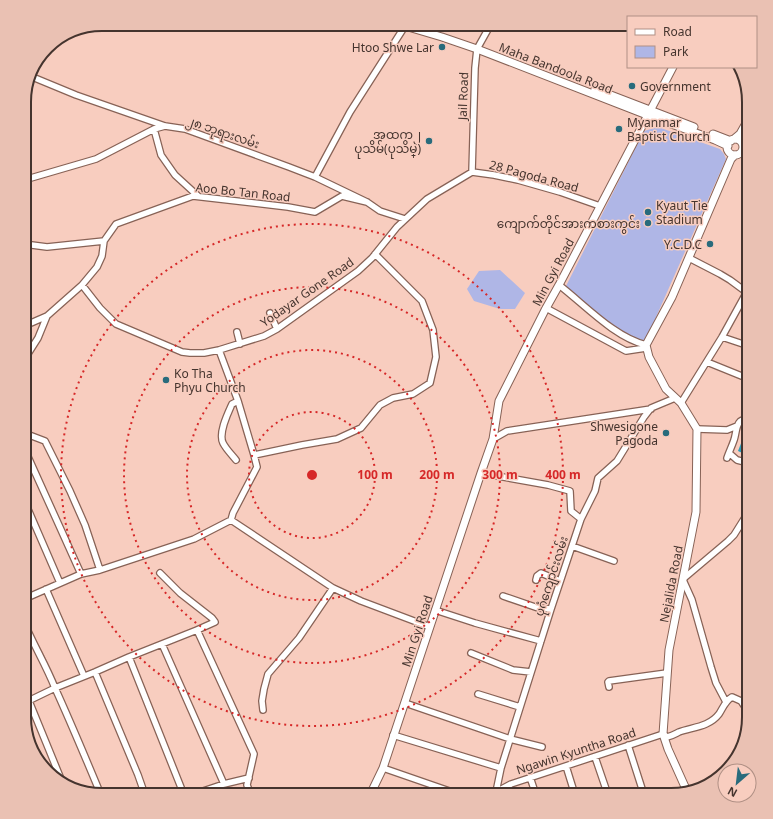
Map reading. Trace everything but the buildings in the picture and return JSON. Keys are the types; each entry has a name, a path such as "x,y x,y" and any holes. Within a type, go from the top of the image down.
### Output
{"main road":[{"name":"Maha Bandoola Road","path":"428,31 478,47 738,147"},
{"name":"Min Gyi Road","path":"373,788 383,768 493,438 499,401 546,308 672,68"},
{"path":"697,429 681,403 666,389 649,357 646,347 672,297 742,136"},
{"name":"Nejalida Road","path":"685,786 663,734 669,650 696,512 697,429"}],"street":[{"path":"316,177 350,112 405,31"},
{"name":"Jail Road","path":"472,172 475,68 478,47 487,31"},
{"name":"၂၈ ဘုရားလမ်း","path":"35,78 76,95 165,126 185,129 289,166 316,177 367,202 380,211 405,219"},
{"path":"31,178 96,159 154,129 165,126"},
{"path":"154,129 161,155 175,175 198,196"},
{"name":"28 Pagoda Road","path":"405,219 427,199 472,172 518,180 560,192 600,206"},
{"name":"Aoo Bo Tan Road","path":"47,316 82,285 97,267 102,256 104,241 116,224 193,196 288,207 315,212 342,196 367,202"},
{"name":"Yodayar Gone Road","path":"82,285 100,308 116,324 182,352 204,354 264,336 277,329 354,274 375,254 405,219"},
{"path":"31,245 47,247 104,241"},
{"path":"254,455 337,439 362,428 380,405 393,398 413,394 430,383 436,357 433,330 422,301 375,254"},
{"path":"689,258 720,274 742,288"},
{"path":"559,285 582,305 619,333 646,347"},
{"path":"681,403 742,302"},
{"path":"546,308 626,351 646,347"},
{"path":"270,313 277,329"},
{"path":"31,323 47,316"},
{"path":"31,349 38,338 47,316"},
{"path":"237,332 240,344"},
{"path":"722,337 742,344"},
{"path":"31,596 81,574 100,570 194,538 231,520 233,513 257,467 238,401 219,350"},
{"path":"707,362 742,376"},
{"path":"493,438 507,431 651,408 675,398"},
{"path":"236,460 222,442 222,433 225,420 232,404 238,401"},
{"name":"ပုဂံကျောင်းလမ်း","path":"498,788 501,768 581,519 595,491 598,478 617,461 651,408"},
{"path":"697,429 727,430 742,422"},
{"path":"736,426 735,438 728,455 742,461"},
{"path":"31,436 45,441 85,525 100,570"},
{"path":"31,463 81,574"},
{"path":"481,473 548,485 570,491 571,511 581,519"},
{"path":"31,516 60,584"},
{"path":"231,520 333,588 361,601 430,627"},
{"path":"742,522 731,538 683,580 692,600 716,683 726,702 732,698 742,702"},
{"path":"572,546 614,561"},
{"path":"536,580 537,576 541,572 560,581"},
{"path":"31,700 84,676 215,622 180,593 160,573"},
{"path":"263,710 262,701 268,674 299,638 333,588"},
{"path":"46,589 84,676"},
{"path":"503,596 538,608 551,609"},
{"path":"435,610 475,623 541,641"},
{"path":"197,630 254,754 247,785 248,788"},
{"path":"31,638 56,688 98,788"},
{"path":"162,644 224,784"},
{"path":"471,653 513,670 531,672"},
{"path":"129,657 181,788"},
{"path":"95,672 143,788"},
{"path":"610,687 609,681 667,673"},
{"path":"478,694 520,707"},
{"name":"Ngawin Kyuntha Road","path":"505,788 530,777 628,745 663,734 667,737 671,736 679,732 707,724 718,715 726,702"},
{"path":"405,703 510,739 542,747"},
{"path":"31,711 58,772"},
{"path":"393,735 501,768"},
{"path":"628,745 642,788"},
{"path":"595,756 606,788"},
{"path":"566,766 573,788"},
{"path":"383,768 441,788"},
{"path":"530,777 534,788"},
{"path":"212,788 249,778"}],"green space":[{"name":"ကျောက်တိုင်အားကစားကွင်း","path":"658,127 720,149 726,159 645,342 638,345 565,288 644,131"},
{"path":"500,270 525,293 515,309 500,309 474,301 467,289 479,271"}],"shaded area":[{"path":"742,441 742,453 738,451"}],"place":[{"name":"Htoo Shwe Lar","path":"442,47"},
{"name":"Government","path":"632,86"},
{"name":"Myanmar Baptist Church","path":"619,129"},
{"name":"အထက၂ ပုသိမ်(ပုသိမ္)","path":"429,141"},
{"name":"Kyaut Tie Stadium","path":"648,212"},
{"name":"ကျောက်တိုင်အားကစားကွင်း","path":"648,223"},
{"name":"Y.C.D.C","path":"710,244"},
{"name":"Ko Tha Phyu Church","path":"166,380"},
{"name":"Shwesigone Pagoda","path":"666,433"}]}
